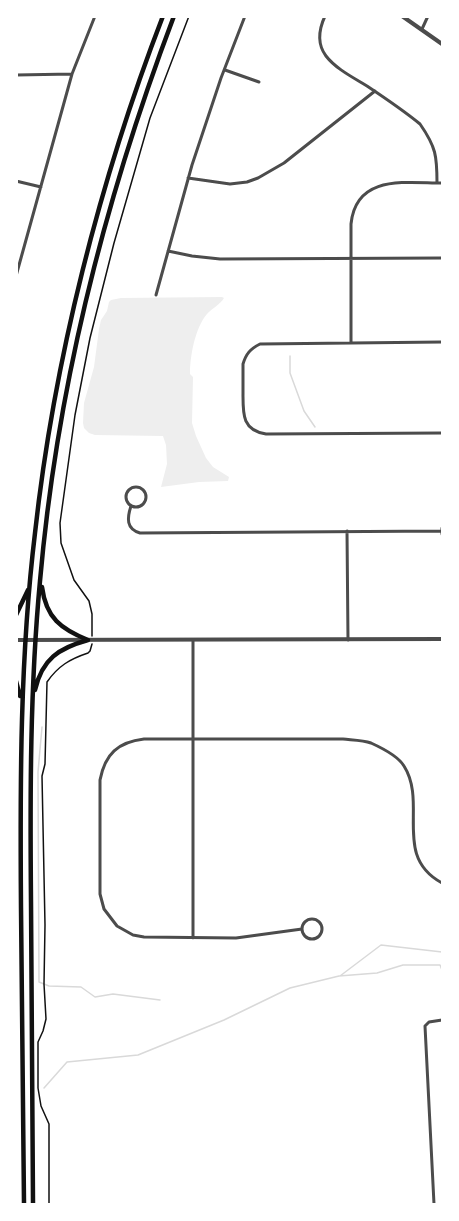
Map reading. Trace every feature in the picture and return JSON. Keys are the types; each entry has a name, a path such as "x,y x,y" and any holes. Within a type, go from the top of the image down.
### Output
{"main road":[{"path":"24,1204 22,704 34,535 46,448 74,309 116,153 163,16"},
{"path":"33,1204 32,707 40,577 66,389 81,319 124,158 174,16"},
{"path":"40,577 45,604 52,617 66,630 88,640"},
{"path":"16,615 30,585"},
{"path":"32,707 37,679 49,659 61,650 88,640"},
{"path":"16,681 22,704"}],"street":[{"path":"16,276 72,74 95,16"},
{"path":"156,295 188,178 245,16"},
{"path":"325,16 320,37 322,50 326,57 420,124 429,136 437,157 437,183"},
{"path":"402,16 442,44"},
{"path":"422,29 428,16"},
{"path":"225,70 259,82"},
{"path":"16,75 72,74"},
{"path":"188,178 220,184 247,182 258,178 284,163 375,92"},
{"path":"16,181 41,187"},
{"path":"351,342 352,217 356,207 371,189 380,185 442,183"},
{"path":"168,251 220,260 442,258"},
{"path":"442,342 264,343 250,350 243,364 243,412 246,423 254,431 266,434 442,433"},
{"path":"132,488 140,488 146,495 145,502 140,507 131,506 126,500 127,493 132,488"},
{"path":"131,506 128,522 133,530 140,533 442,531"},
{"path":"347,531 348,640"},
{"path":"16,640 442,639"},
{"path":"193,640 193,938"},
{"path":"302,929 236,938 193,938 144,937 133,935 117,926 108,916 102,902 100,780 107,758 118,747 135,740 343,739 369,742 404,765 411,780 413,839 417,854 427,870 442,883"},
{"path":"310,919 318,921 321,926 318,937 310,938 302,929 304,923 310,919"},
{"path":"434,1204 425,1026 429,1022 442,1020"}],"path":[{"path":"92,634 92,614 89,601 74,580 61,543 60,523 75,415 90,338 114,243 150,118 189,16"},
{"path":"49,1204 50,1124 41,1106 38,1088 38,1042 44,1031 46,1019 42,776 45,764 47,682 54,672 69,660 88,653 92,646"}],"shaded area":[{"path":"121,298 224,298 207,314 196,334 190,374 193,377 192,423 196,436 206,458 213,467 229,477 228,481 161,487 167,464 163,436 95,435 84,428 84,403 94,367 101,320 107,311 109,302"}],"waterway":[{"path":"290,356 290,373 304,411 315,427"},
{"path":"42,727 38,772 39,982 49,986 81,987 95,997 113,994 160,1000"},
{"path":"340,976 381,945 442,952"},
{"path":"44,1088 67,1062 138,1055 224,1020 290,988 339,976 377,973 403,965 440,965 442,970"}]}
